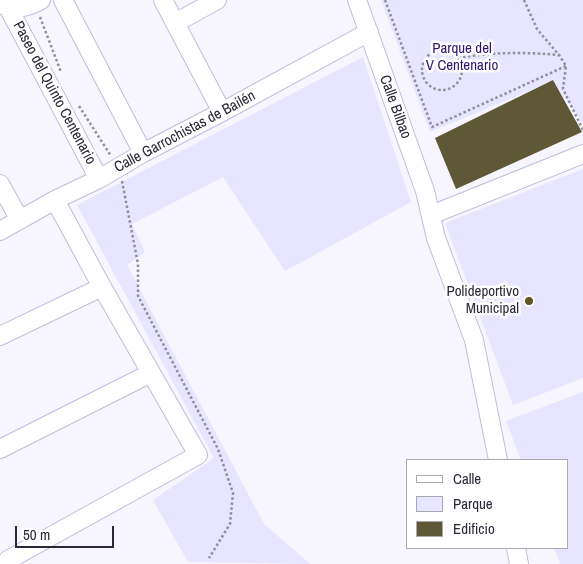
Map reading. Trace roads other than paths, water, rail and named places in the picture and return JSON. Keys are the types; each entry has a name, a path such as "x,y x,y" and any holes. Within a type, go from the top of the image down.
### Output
{"street":[{"path":"3,5 20,8 31,6 41,0"},
{"path":"63,0 143,153"},
{"path":"163,0 222,112"},
{"path":"175,23 218,0"},
{"name":"Calle Bilbao","path":"357,0 425,191 436,238 474,340 498,459"},
{"name":"Paseo del Quinto Centenario","path":"3,5 18,26 99,179"},
{"name":"Calle Garrochistas de Bailén","path":"0,231 369,32"},
{"path":"431,215 583,154"},
{"path":"0,184 20,220"},
{"path":"4,554 198,455 102,287 55,200"},
{"path":"0,336 102,287"},
{"path":"0,449 151,373"},
{"path":"516,549 519,564"}],"place":[{"name":"Polideportivo Municipal","path":"529,301"}],"park label":[{"name":"Parque del V Centenario","path":"462,58"}]}
